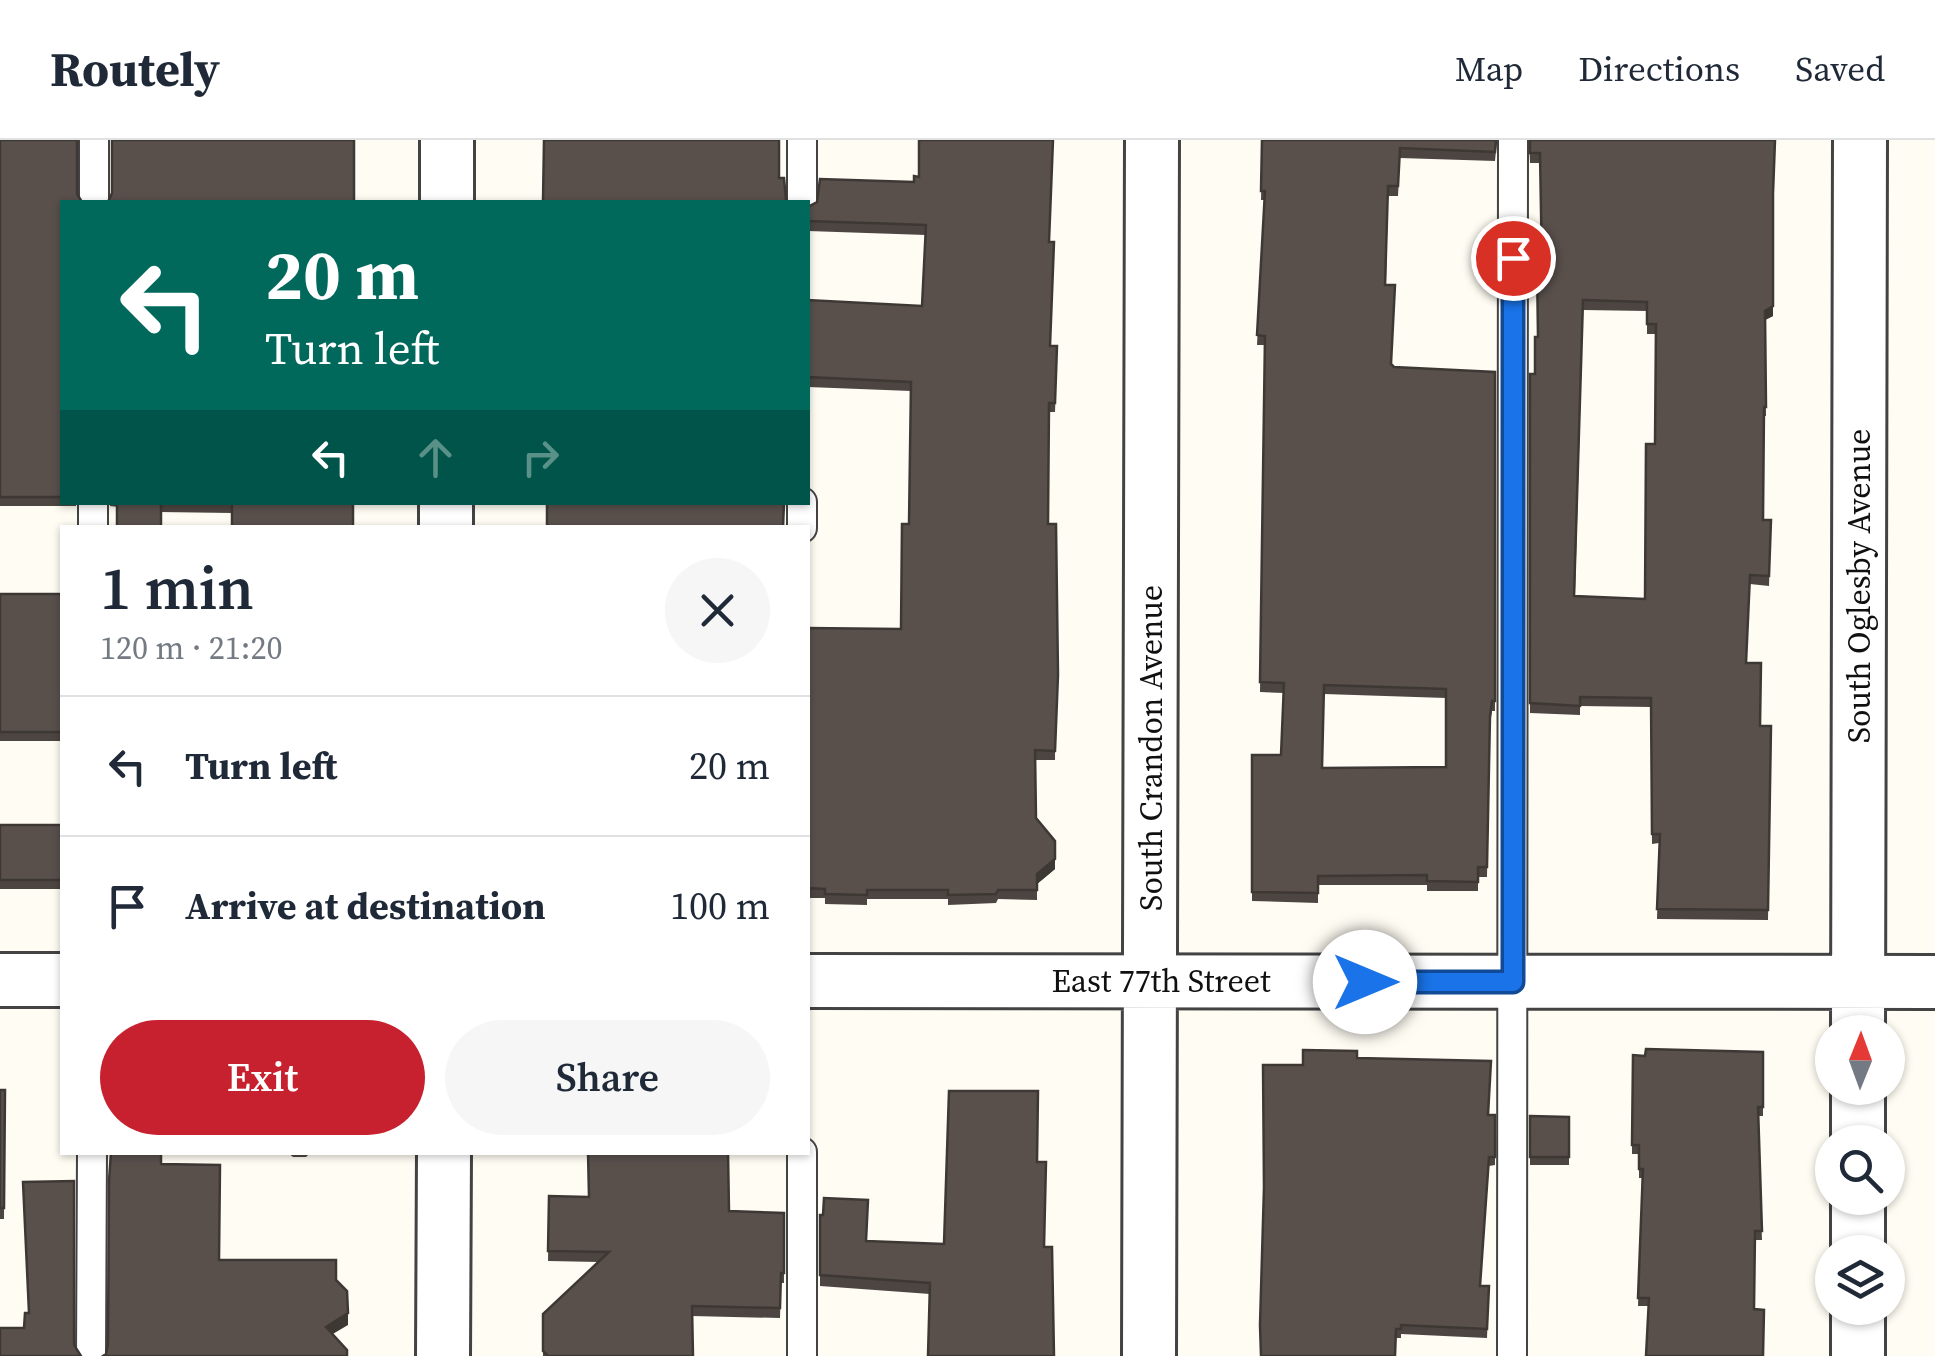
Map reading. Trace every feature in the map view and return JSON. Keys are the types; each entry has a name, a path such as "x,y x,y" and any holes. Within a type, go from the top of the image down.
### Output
{"street":[{"path":"446,200 447,140"},
{"name":"South Crandon Avenue","path":"1150,1356 1152,140"},
{"name":"South Oglesby Avenue","path":"1858,1007 1860,140"},
{"path":"0,980 60,980"},
{"name":"East 77th Street","path":"810,981 1513,982 1858,1007 1935,982"},
{"path":"443,1356 444,1155"},
{"path":"1858,1325 1858,1356"}],"lane":[{"path":"94,140 94,200"},
{"path":"802,140 802,200"},
{"path":"1512,1356 1513,140"},
{"path":"91,1356 92,1155"},
{"path":"802,1155 802,1356"}],"building":[{"path":"0,140 77,140 77,194 81,200 60,200 60,497 0,497"},
{"path":"112,140 354,140 354,200 109,200"},
{"path":"544,140 779,140 779,178 784,178 786,200 543,200"},
{"path":"919,140 1053,140 1050,346 1057,346 1055,403 1049,403 1048,524 1056,524 1058,675 1055,751 1035,750 1036,818 1055,841 1055,859 1037,874 1037,890 948,895 948,890 825,894 825,889 810,888 810,628 901,629 902,524 909,524 911,382 810,377 810,300 922,306 926,225 810,221 810,206 817,202 820,179 914,182 914,176 919,177"},
{"path":"1262,140 1496,140 1495,152 1400,148 1398,186 1388,186 1385,285 1395,285 1391,364 1394,367 1495,372 1495,701 1490,716 1487,867 1478,867 1478,882 1427,881 1427,875 1318,876 1318,893 1252,892 1252,755 1281,755 1284,683 1260,682 1265,336 1257,335 1265,191 1261,191","holes":["1324,685 1446,689 1446,767 1322,768"]},
{"path":"1530,140 1775,140 1773,306 1765,311 1763,520 1771,520 1769,576 1750,575 1746,663 1761,663 1760,726 1771,726 1768,910 1657,909 1660,834 1652,834 1651,698 1580,697 1580,706 1530,703 1530,374 1535,374 1538,337 1537,267 1542,267 1540,153 1530,153","holes":["1583,300 1647,302 1647,324 1656,324 1655,444 1646,444 1645,599 1574,596"]},
{"path":"117,505 161,505 161,525 117,525"},
{"path":"232,505 353,505 353,525 232,525"},
{"path":"547,505 784,505 783,525 547,525"},
{"path":"0,594 60,594 60,732 0,732"},
{"path":"0,825 60,825 60,880 0,880"},
{"path":"1646,1049 1763,1052 1763,1107 1758,1107 1762,1231 1755,1231 1754,1309 1764,1310 1763,1356 1646,1356 1649,1298 1638,1298 1643,1169 1639,1169 1639,1145 1632,1145 1633,1055 1645,1056"},
{"path":"1303,1050 1357,1051 1357,1058 1491,1061 1488,1115 1495,1115 1495,1157 1489,1157 1480,1286 1489,1286 1487,1329 1401,1325 1401,1329 1396,1329 1395,1356 1261,1356 1263,1065 1303,1065"},
{"path":"0,1090 5,1090 4,1208 0,1208"},
{"path":"949,1091 1038,1091 1037,1162 1046,1162 1044,1247 1052,1247 1054,1356 928,1356 930,1283 820,1275 820,1215 824,1198 868,1200 866,1241 944,1244"},
{"path":"1530,1116 1569,1117 1569,1157 1530,1157"},
{"path":"111,1155 161,1155 161,1164 220,1165 219,1260 336,1260 336,1280 347,1291 348,1313 326,1327 347,1350 347,1356 103,1356 108,1344"},
{"path":"588,1155 728,1155 729,1211 784,1213 780,1308 692,1306 693,1356 548,1356 543,1351 543,1314 609,1252 548,1251 549,1196 589,1197"},
{"path":"74,1181 74,1345 81,1356 0,1356 0,1328 24,1328 25,1313 29,1313 23,1182"}],"route":[{"path":"1365,982 1513,982 1513,258"}]}
